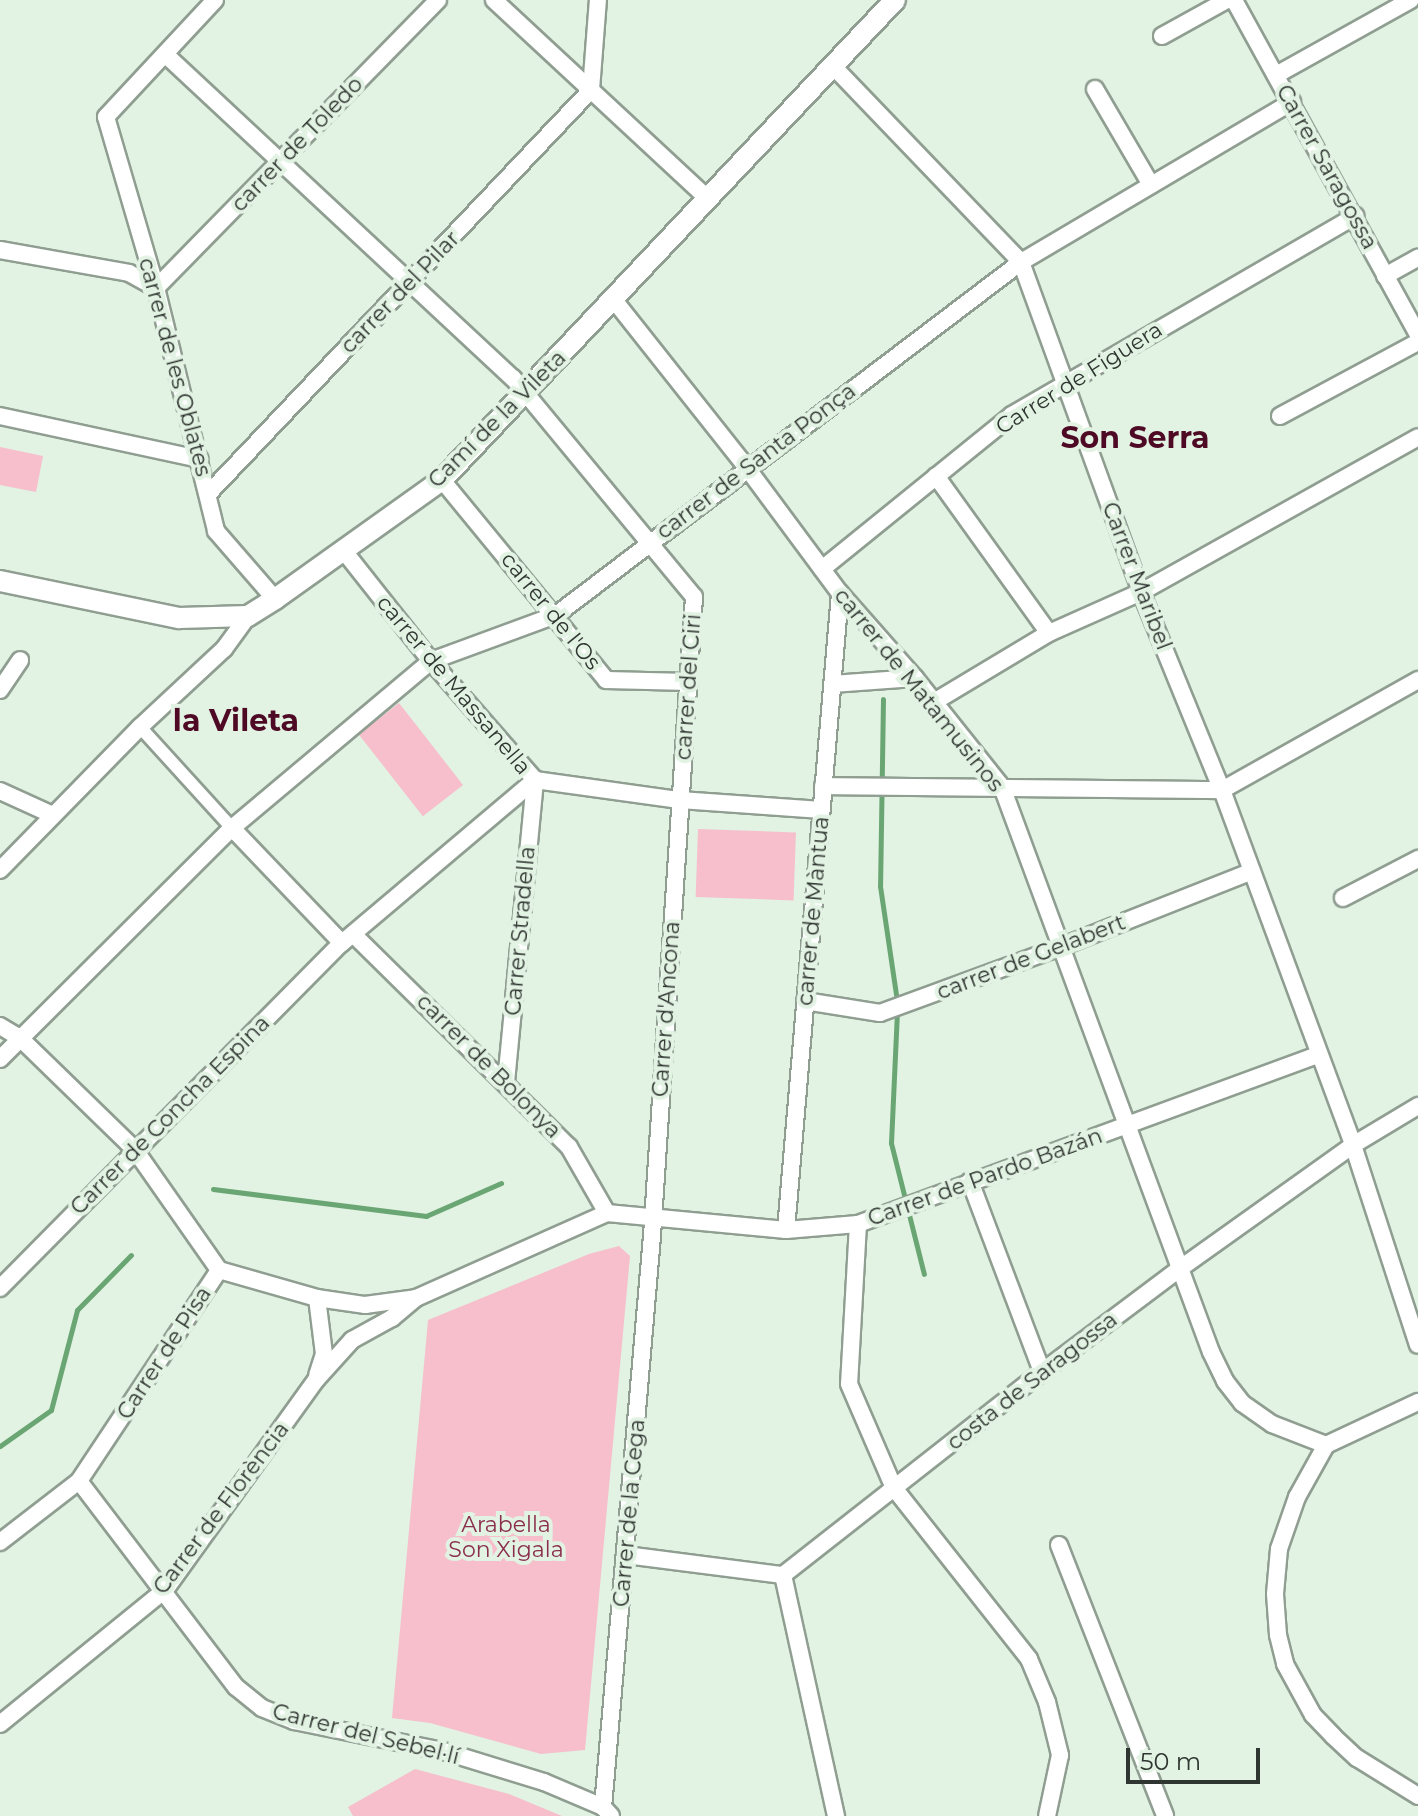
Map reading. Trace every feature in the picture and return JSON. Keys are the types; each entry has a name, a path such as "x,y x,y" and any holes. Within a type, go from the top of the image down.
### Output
{"street":[{"path":"165,54 215,0"},
{"name":"carrer de Toledo","path":"156,288 438,0"},
{"path":"494,0 706,197"},
{"path":"591,90 598,0"},
{"name":"Camí de la Vileta","path":"0,870 140,727 224,649 248,616 442,480 895,0"},
{"path":"1162,36 1227,0"},
{"name":"Carrer Saragossa","path":"1234,0 1418,335"},
{"path":"1276,75 1411,0"},
{"name":"carrer de les Oblates","path":"165,54 106,117 156,288 216,531 275,599"},
{"name":"carrer del Ciri","path":"165,54 526,393 694,597 680,800"},
{"name":"Carrer Maribel","path":"832,65 1021,262 1141,592 1222,790 1353,1145 1418,1345"},
{"path":"1095,89 1151,185"},
{"name":"carrer del Pilar","path":"208,494 591,90"},
{"name":"carrer de Santa Ponça","path":"0,1059 232,828 431,661 556,615 1021,262 1292,102"},
{"name":"Carrer de Figuera","path":"822,569 1012,415 1355,216"},
{"path":"0,250 129,273 156,288"},
{"path":"1385,276 1418,258"},
{"name":"carrer de Matamusinos","path":"614,300 747,468 840,593 915,678 1002,787 1211,1352 1225,1381 1242,1403 1272,1424 1326,1445"},
{"path":"1280,416 1418,342"},
{"path":"0,416 199,459"},
{"path":"934,702 1049,633 1141,592 1418,437"},
{"path":"936,476 1049,633"},
{"name":"carrer de l'Os","path":"442,480 556,615 606,680 689,682"},
{"name":"carrer de Massanella","path":"344,551 431,661 535,780 680,800 822,810"},
{"path":"0,581 179,618 248,616"},
{"name":"carrer de Màntua","path":"786,1230 840,593"},
{"path":"0,690 20,660"},
{"path":"832,684 915,678"},
{"path":"823,786 1222,790 1418,680"},
{"path":"140,727 232,828"},
{"name":"Carrer de Concha Espina","path":"0,1288 348,938 535,780"},
{"name":"Carrer Stradella","path":"506,1082 535,780"},
{"path":"0,791 53,815"},
{"name":"Carrer d'Ancona","path":"651,1219 680,800"},
{"name":"carrer de Bolonya","path":"232,828 506,1082 569,1147 607,1213"},
{"path":"1343,898 1418,859"},
{"name":"carrer de Gelabert","path":"805,1001 886,1011 1063,946 1252,871"},
{"path":"0,1026 20,1038 135,1150 219,1270"},
{"name":"Carrer de Pardo Bazán","path":"607,1213 786,1230 858,1224 1319,1054"},
{"name":"costa de Saragossa","path":"783,1575 1042,1372 1182,1267 1353,1145 1418,1106"},
{"path":"970,1181 1042,1372"},
{"path":"416,1298 607,1213"},
{"name":"Carrer de la Cega","path":"607,1812 651,1219"},
{"path":"858,1224 849,1384 894,1488 1029,1659 1047,1702 1060,1755 1047,1816"},
{"name":"Carrer de Pisa","path":"0,1542 79,1481 219,1270 317,1298 365,1305 416,1298"},
{"path":"316,1380 324,1354 317,1298"},
{"name":"Carrer de Florència","path":"0,1724 165,1590 316,1380 352,1340 392,1318 416,1298"},
{"path":"1418,1402 1326,1445 1297,1497 1279,1549 1275,1594 1278,1635 1285,1664 1313,1715 1357,1758 1418,1796"},
{"name":"Carrer del Sebel·lí","path":"79,1481 236,1687 262,1708 294,1721 443,1751 544,1782 607,1812"},
{"path":"1059,1545 1165,1816"},
{"path":"626,1555 783,1575 836,1816"}],"green space":[{"path":"0,447 43,456 36,492 0,485"},
{"path":"399,703 463,785 423,816 359,734"},
{"path":"698,829 796,832 794,900 696,897"},
{"name":"Arabella Son Xigala","path":"619,1246 630,1256 585,1750 541,1754 430,1723 392,1718 428,1320 589,1254"},
{"path":"415,1769 509,1794 562,1816 353,1816 348,1807"}],"waterway":[{"path":"883,699 880,886 897,1001"},
{"path":"897,1011 891,1143 924,1274"},
{"path":"213,1189 426,1216 501,1183"},
{"path":"0,1446 51,1410 77,1310 131,1255"}],"district":[{"name":"Son Serra","path":"1135,438"},
{"name":"la Vileta","path":"236,721"}]}
